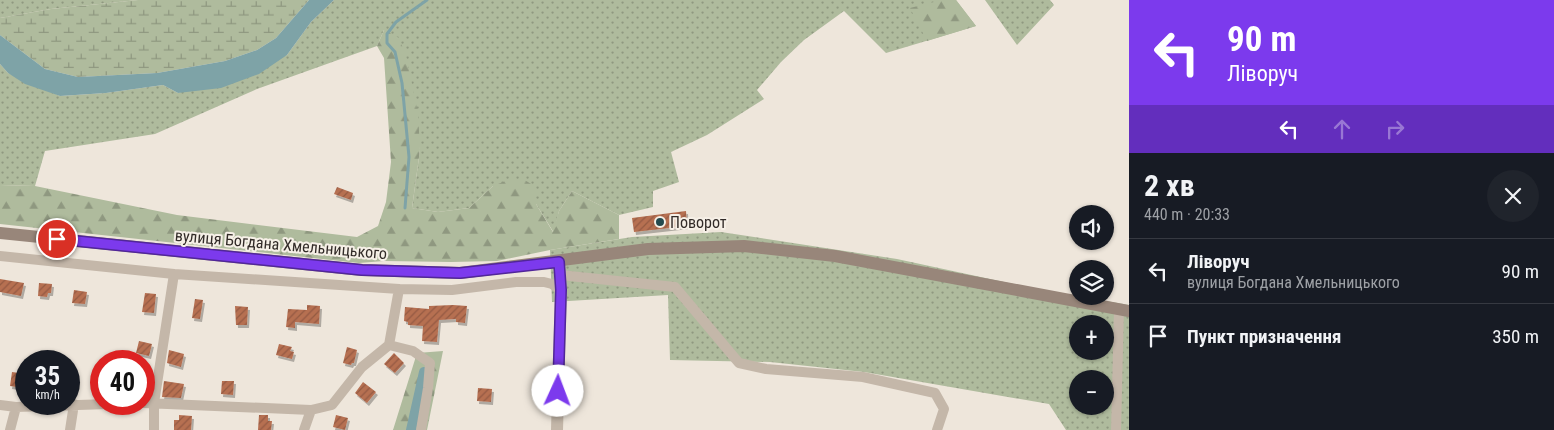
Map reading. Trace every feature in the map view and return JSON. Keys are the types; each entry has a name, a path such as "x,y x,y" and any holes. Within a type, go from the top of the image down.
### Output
{"main road":[{"name":"вулиця Богдана Хмельницького","path":"0,233 362,270 460,273 559,262 648,249 744,246 835,256 1124,310"}],"street":[{"path":"0,256 174,274 399,289 452,290 516,282 544,282 552,284 561,290"},
{"path":"557,430 561,290 559,262"},
{"path":"155,372 174,274"},
{"path":"560,275 675,287 739,362 766,368 863,377 935,393 944,409 937,430"},
{"path":"155,403 311,410 332,405 362,367 389,345 399,289"},
{"path":"1116,430 1124,310"},
{"path":"389,345 413,351 430,363 428,388 420,430"},
{"path":"0,405 15,408"},
{"path":"304,430 311,410"},
{"path":"10,430 15,412"},
{"path":"70,430 72,415"},
{"path":"151,415 154,430"}],"green space":[{"path":"0,0 138,0 51,9 0,18"},
{"path":"138,0 309,0 276,38 257,50 225,61 157,73 78,77 45,69 0,35 0,18 51,9"},
{"path":"334,0 956,0 976,26 886,53 844,11 804,40 781,62 757,90 764,99 707,135 671,152 679,182 653,191 653,207 619,215 572,191 559,211 554,233 536,204 536,187 493,186 469,208 438,212 412,208 420,150 384,30 377,46 257,89 155,134 45,151 35,186 0,185 0,64 8,73 60,96 106,93 163,85 178,93 287,55 311,22"},
{"path":"942,0 956,0 976,26 927,41 910,8"},
{"path":"985,0 1050,0 1054,5 1017,45"},
{"path":"384,30 399,38 406,56 418,113 420,150 412,208 438,212 469,208 493,186 508,180 523,179 536,187 536,204 553,232 559,211 572,191 619,215 619,239 497,261 384,261 359,263 0,224 0,185 35,186 177,215 357,237 378,226 386,202 391,162 384,58 377,46"},
{"path":"721,232 897,259 1069,294 1069,305 1114,305 1114,302 1129,305 1129,430 1066,430 1049,404 864,372 770,362 670,360 668,295 552,302 550,250 632,237"},
{"path":"443,351 427,430 393,430 417,353"}],"water":[{"path":"309,0 334,0 311,22 287,55 259,74 221,88 178,93 163,85 106,93 60,96 25,84 8,73 0,64 0,35 45,69 78,77 157,73 225,61 257,50 276,38"}],"building":[{"path":"337,187 353,193 351,200 334,194"},
{"name":"Поворот","path":"686,211 687,226 634,232 632,218"},
{"path":"0,279 24,283 21,296 0,292"},
{"path":"39,283 52,284 51,293 48,293 47,297 38,296"},
{"path":"74,290 87,292 85,304 72,303"},
{"path":"145,293 156,294 154,313 142,312"},
{"path":"195,299 203,300 200,319 192,318"},
{"path":"307,305 320,306 319,324 295,322 295,328 286,327 288,309 307,310"},
{"path":"235,306 248,307 247,325 236,325"},
{"path":"429,306 467,306 465,323 456,322 456,319 439,320 437,342 422,341 423,326 408,325 408,322 404,321 405,307 429,309"},
{"path":"139,341 152,344 150,350 137,350"},
{"path":"279,344 292,347 290,351 294,352 292,359 276,355"},
{"path":"347,347 357,350 354,363 351,365 343,363"},
{"path":"169,350 184,354 181,367 167,363"},
{"path":"394,353 404,363 395,373 384,364"},
{"path":"12,372 15,372 15,387 10,386"},
{"path":"164,381 184,384 181,398 162,397"},
{"path":"222,381 234,381 233,395 221,394"},
{"path":"363,382 376,392 367,403 355,393"},
{"path":"478,388 492,389 491,402 477,401"},
{"path":"179,415 192,416 191,430 174,430 174,420 179,420"},
{"path":"259,415 268,415 268,421 272,421 271,430 258,430"},
{"path":"336,415 348,418 345,430 333,427"}],"waterway":[{"path":"405,208 409,157 402,83 395,52 387,43 387,34 396,22 427,0"},
{"path":"411,430 424,372"}],"place":[{"name":"Поворот","path":"660,222"}],"route":[{"path":"57,239 362,270 460,273 559,262 561,290 558,391"}]}
